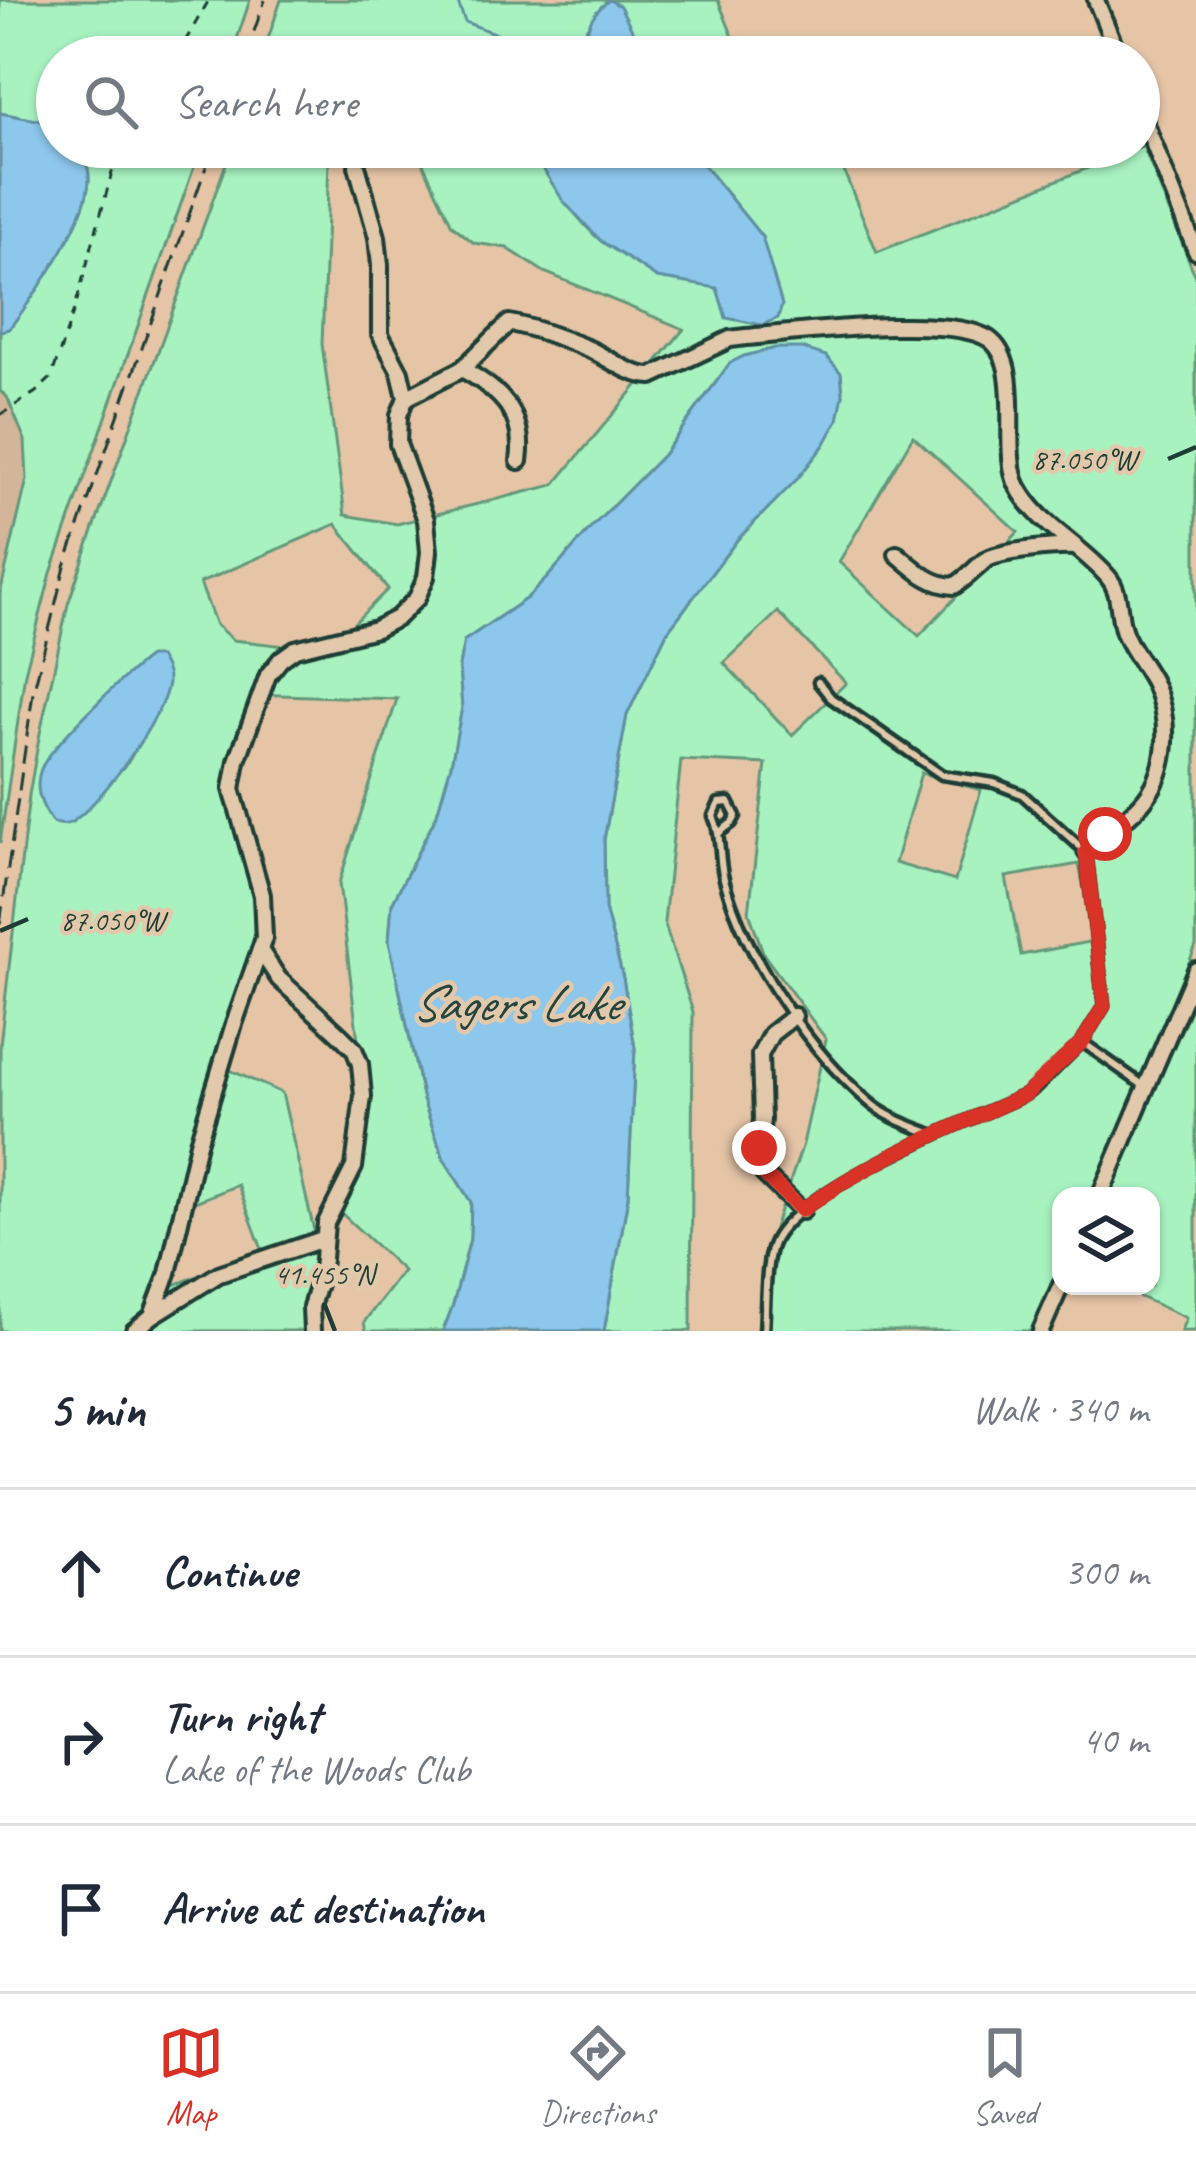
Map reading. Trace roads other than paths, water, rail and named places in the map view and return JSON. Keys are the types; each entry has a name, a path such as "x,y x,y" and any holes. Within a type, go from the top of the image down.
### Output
{"street":[{"path":"1096,0 1111,36"},
{"path":"1160,160 1196,251"},
{"path":"152,1316 168,1273 215,1085 263,938 262,895 232,789 237,761 268,675 295,649 376,629 397,618 417,598 426,578 426,520 398,444 399,416 406,398 400,372 380,334 380,265 358,168"},
{"path":"406,398 462,369 509,323 587,348 641,376 652,376 730,338 883,326 955,329 978,333 993,342 1002,352 1012,417 1010,464 1018,488 1114,586 1126,638 1154,684 1164,713 1167,741 1146,799 1086,852"},
{"path":"462,369 500,394 518,426 519,461"},
{"path":"897,554 929,580 954,586 989,557 1001,553 1075,548"},
{"path":"260,950 279,980 354,1049 360,1064 363,1096 354,1168 326,1223 322,1270 311,1307 312,1331"},
{"path":"1104,1187 1196,970"},
{"path":"794,1016 771,1034 760,1054 759,1148 763,1173 802,1210"},
{"path":"134,1331 219,1274 323,1239"},
{"path":"1041,1331 1057,1295"}],"lane":[{"path":"764,1331 773,1241 788,1221 823,1195 935,1135 1025,1095 1082,1042 1104,1006 1086,852 1022,794 942,775 831,698 818,682"},
{"path":"720,832 736,816 729,802 719,803 713,816 720,832 723,878 772,988 822,1053 869,1102 935,1135"},
{"path":"1082,1042 1147,1088"}],"water":[{"path":"609,0 620,6 635,36 587,36 596,12"},
{"path":"0,113 36,120 36,168 87,168 88,186 61,252 9,329 0,331"},
{"path":"542,168 706,168 762,237 782,305 778,318 762,325 726,318 717,288 657,278 601,241 564,202"},
{"name":"Sagers Lake","path":"775,348 802,348 826,356 841,373 838,420 798,478 737,540 667,632 627,715 604,840 605,909 635,1048 628,1197 604,1331 443,1331 470,1239 471,1202 444,1159 423,1100 389,941 392,904 437,814 451,765 462,708 459,666 464,641 527,598 546,579 663,455 730,363"},
{"path":"149,657 159,657 168,679 155,717 129,758 84,812 72,822 53,823 40,798 41,769 74,727"}],"waterway":[{"path":"457,0 465,22 501,36"}],"railway":[{"path":"252,36 265,0"},
{"path":"0,924 33,693 65,566 206,168"}]}
